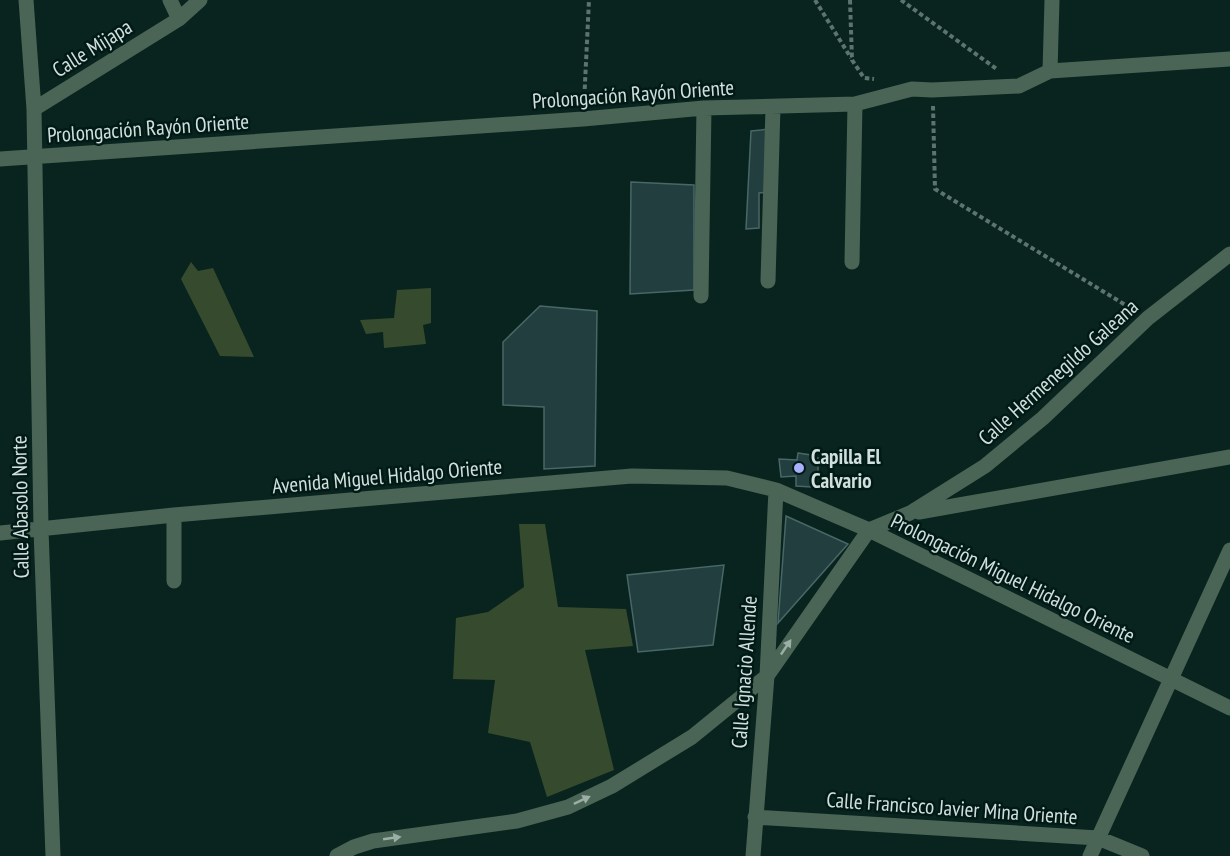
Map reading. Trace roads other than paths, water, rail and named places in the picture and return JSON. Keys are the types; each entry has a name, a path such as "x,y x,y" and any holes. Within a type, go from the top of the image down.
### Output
{"street":[{"path":"26,0 34,109"},
{"path":"170,0 180,19"},
{"name":"Calle Mijapa","path":"34,109 180,19 200,0"},
{"path":"1050,72 1052,0"},
{"name":"Prolongación Rayón Oriente","path":"0,159 583,119 704,108 855,104 912,89 1019,86 1050,72 1230,60"},
{"path":"852,262 855,104"},
{"path":"768,281 773,107"},
{"path":"701,296 704,108"},
{"name":"Calle Abasolo Norte","path":"34,109 41,529 53,856"},
{"name":"Calle Hermenegildo Galeana","path":"869,530 910,513 985,466 1043,418 1148,318 1230,254"},
{"name":"Calle Hermenegildo Galeana","path":"910,513 1230,457"},
{"name":"Avenida Miguel Hidalgo Oriente","path":"0,533 174,515 632,476 727,478 776,490"},
{"name":"Prolongación Miguel Hidalgo Oriente","path":"776,490 869,530 1230,708"},
{"name":"Calle Ignacio Allende","path":"753,856 776,490"},
{"path":"174,515 174,581"},
{"path":"337,856 354,847 374,841 517,821 568,807 612,786 692,737 766,676 869,530"},
{"path":"1090,856 1230,550"},
{"name":"Calle Francisco Javier Mina Oriente","path":"755,817 1098,838 1142,856"}],"place":[{"name":"Capilla El Calvario","path":"799,468"}]}
